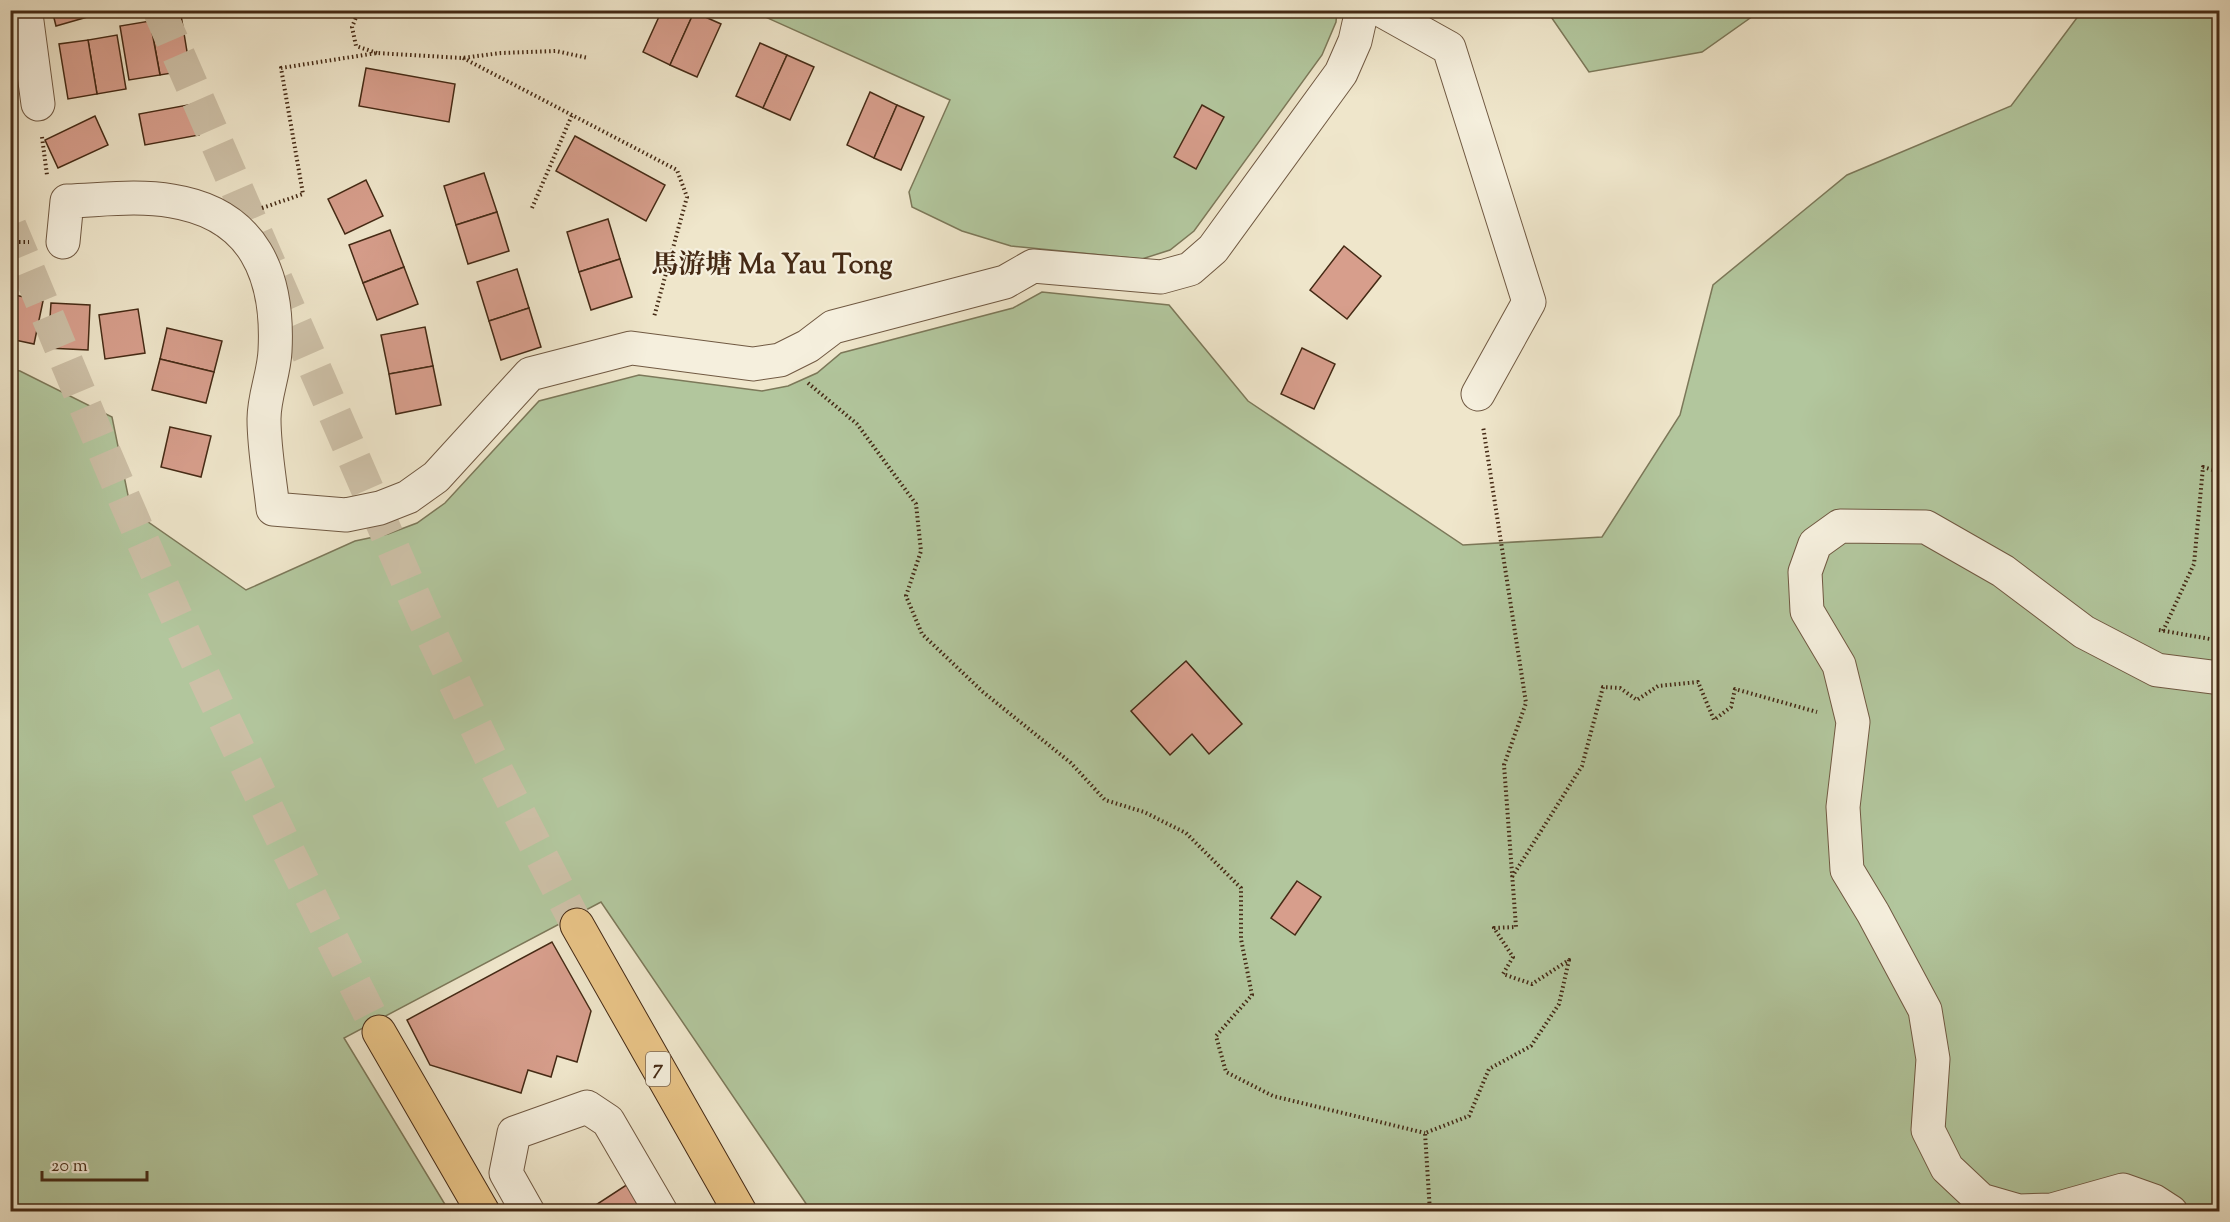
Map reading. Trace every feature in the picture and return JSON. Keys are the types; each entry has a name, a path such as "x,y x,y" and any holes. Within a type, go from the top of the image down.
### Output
{"highway":[{"name":"7","path":"577,925 740,1212"},
{"path":"379,1032 483,1212"}],"street":[{"path":"63,242 67,201 171,200 200,208 227,220 248,240 262,262 271,291 275,320 275,353 263,417 273,509 346,515 380,508 408,497 436,477 530,374 631,348 753,364 780,360 808,346 833,327 1005,282 1034,266 1161,277 1190,268 1214,249 1341,74 1355,41 1362,10"},
{"path":"1381,10 1449,48 1529,302 1478,394"},
{"path":"10,11 26,14 38,104"},
{"path":"2171,1212 2154,1201 2123,1190 2052,1210 2019,1211 1981,1200 1947,1168 1928,1130 1934,1059 1925,1010 1873,912 1847,870 1843,807 1853,722 1839,665 1807,611 1805,572 1815,544 1840,526 1926,527 2003,571 2084,632 2157,670 2220,678"},
{"path":"528,1212 506,1173 514,1133 587,1107 608,1121 661,1212"}],"path":[{"path":"359,10 351,27 356,46 377,53"},
{"path":"227,220 303,194 281,68 377,53 462,58 501,53 556,51 588,58"},
{"path":"462,58 676,170 687,197 646,350"},
{"path":"38,104 48,181"},
{"path":"532,208 572,115"},
{"path":"780,360 857,424 916,504 921,551 906,596 922,634 983,692 1071,763 1105,800 1144,812 1186,833 1241,888 1241,939 1251,995 1216,1036 1226,1072 1273,1096 1425,1133 1469,1116 1489,1069 1532,1046 1559,1004 1569,960 1532,984 1503,974 1513,957 1494,928 1516,927 1504,765 1526,703 1478,394"},
{"path":"2163,631 2194,564 2203,467 2220,472"},
{"path":"2152,629 2220,641"},
{"path":"1511,877 1582,766 1604,687 1620,688 1637,700 1658,686 1698,682 1714,720 1731,707 1735,689 1853,722"},
{"path":"1425,1133 1430,1212"}],"green space":[{"path":"752,11 1337,11 1336,22 1322,55 1194,231 1170,250 1142,259 1011,246 962,231 912,207 909,192 950,100"},
{"path":"1547,11 1760,11 1702,52 1589,72"},
{"path":"2082,11 2219,11 2219,1211 811,1211 601,902 344,1038 449,1211 11,1211 10,369 20,371 112,417 131,510 246,590 355,541 388,534 417,523 445,503 539,401 639,375 762,391 788,386 817,373 841,353 1013,308 1042,292 1169,305 1248,401 1463,545 1602,537 1680,415 1713,285 1847,175 2011,106"}],"building":[{"path":"52,10 97,10 98,14 56,26"},
{"path":"662,10 694,12 670,65 643,52"},
{"path":"694,12 721,24 697,77 670,65"},
{"path":"181,15 190,70 160,75 150,21"},
{"path":"150,21 160,75 129,80 120,26"},
{"path":"117,35 126,89 97,94 88,40"},
{"path":"88,40 97,94 68,99 59,44"},
{"path":"760,43 787,55 763,108 736,96"},
{"path":"787,55 814,67 790,120 763,108"},
{"path":"366,68 455,84 449,122 359,106"},
{"path":"870,92 897,105 874,158 847,145"},
{"path":"193,104 199,135 145,145 139,114"},
{"path":"897,105 924,117 901,170 874,158"},
{"path":"1202,105 1224,117 1196,169 1174,157"},
{"path":"95,116 108,145 58,168 45,140"},
{"path":"575,136 665,185 646,221 556,171"},
{"path":"484,173 497,212 456,225 444,186"},
{"path":"366,180 383,216 345,234 328,199"},
{"path":"497,212 509,251 468,264 456,225"},
{"path":"608,219 620,259 579,272 567,232"},
{"path":"390,230 404,267 363,283 349,245"},
{"path":"1344,246 1381,276 1347,319 1310,290"},
{"path":"620,259 632,297 591,310 579,272"},
{"path":"404,267 418,304 377,320 363,283"},
{"path":"517,269 529,308 489,321 477,282"},
{"path":"10,294 43,301 34,344 10,339"},
{"path":"51,303 90,305 88,350 48,348"},
{"path":"529,308 541,347 501,360 489,321"},
{"path":"138,309 145,353 105,359 99,315"},
{"path":"425,327 433,366 389,374 381,335"},
{"path":"167,328 222,341 214,372 160,359"},
{"path":"1302,348 1335,364 1314,409 1281,394"},
{"path":"160,359 214,372 206,403 152,390"},
{"path":"433,366 441,405 396,414 389,374"},
{"path":"170,427 211,436 201,477 161,467"},
{"path":"1186,661 1242,724 1209,754 1192,734 1170,755 1131,711"},
{"path":"1297,881 1321,897 1295,935 1271,918"},
{"path":"552,942 591,1011 577,1062 557,1056 551,1077 528,1070 521,1093 430,1065 407,1020"},
{"path":"631,1182 654,1212 585,1212"}],"tunnel":[{"path":"159,10 422,615 498,773 577,925"},
{"path":"10,226 164,590 223,718 379,1032"}],"district":[{"name":"馬游塘 Ma Yau Tong","path":"772,266"}]}
